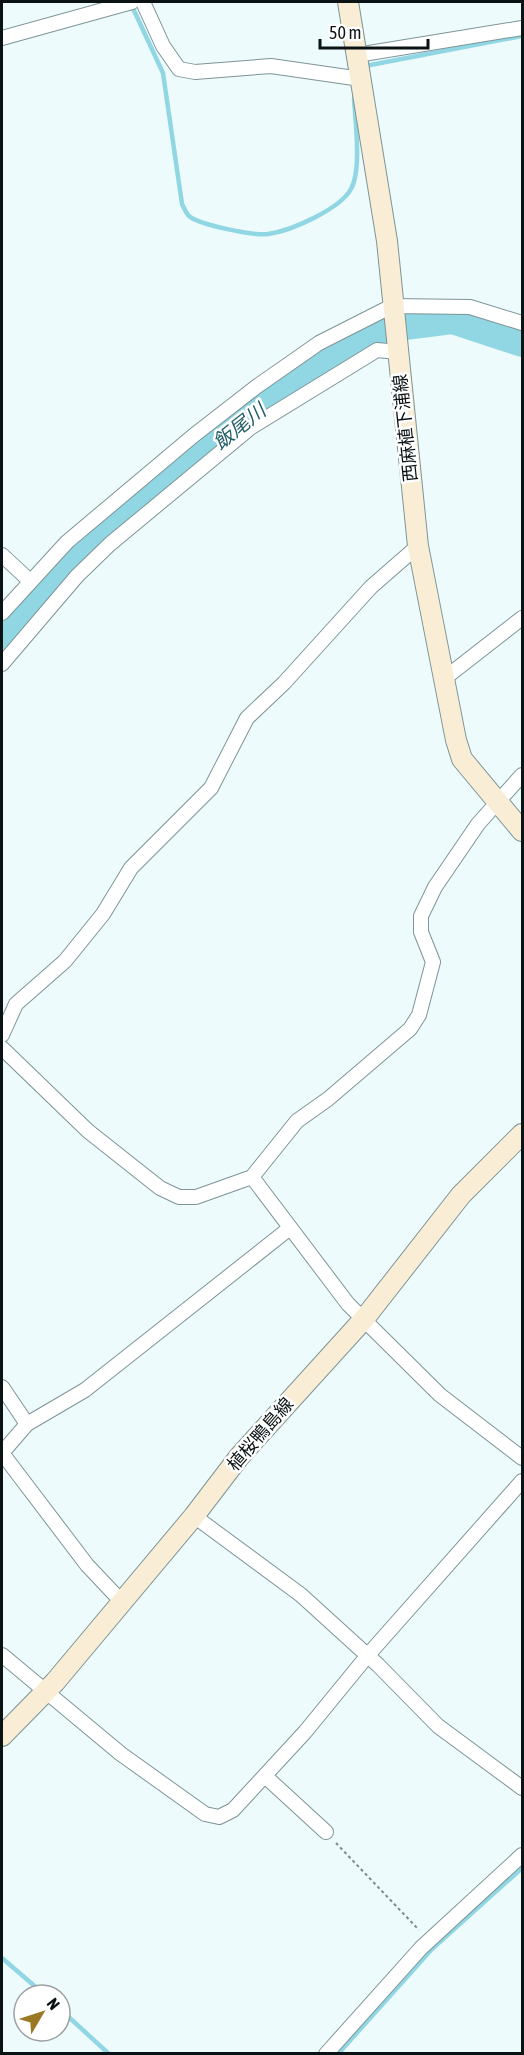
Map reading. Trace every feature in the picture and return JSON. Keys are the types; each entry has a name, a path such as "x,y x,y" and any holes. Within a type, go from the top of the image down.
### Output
{"main road":[{"name":"西麻植下浦線","path":"348,2 357,70 387,242 418,546 456,740 462,759 522,831"},
{"name":"植桜鴨島線","path":"2,1736 46,1691 194,1516 239,1456 364,1319 461,1195 521,1138"}],"street":[{"path":"144,2 163,46 179,69 195,72 271,66 357,70 522,27"},
{"path":"2,38 126,3"},
{"path":"2,613 67,542 256,387 319,343 393,310 470,307 522,323"},
{"path":"2,664 77,576 110,544 250,428 377,350 397,349"},
{"path":"2,1035 16,1004 65,961 103,914 131,868 211,788 247,718 284,683 371,587 418,546"},
{"path":"2,555 30,581"},
{"path":"445,678 522,618"},
{"path":"2,1048 88,1131 160,1188 179,1197 196,1197 252,1177 297,1120 328,1099 410,1029 419,1015 434,962 421,932 421,916 454,858 478,824 522,775"},
{"path":"252,1177 336,1291 440,1395 522,1458"},
{"path":"121,1601 87,1565 2,1453 27,1424 85,1390 290,1228"},
{"path":"2,1387 27,1424"},
{"path":"2,1655 121,1754 205,1814 219,1817 233,1810 265,1776 368,1655 522,1481"},
{"path":"194,1516 301,1595 368,1655 438,1726 522,1788"},
{"path":"265,1776 326,1832"},
{"path":"326,2054 364,2009 429,1941 522,1855"}],"path":[{"path":"326,1832 429,1941"}],"waterway":[{"path":"131,4 163,73 182,204 188,215 204,223 227,229 268,234 301,224 337,204 351,189 356,170 354,98"},
{"path":"365,66 522,36"},
{"name":"飯尾川","path":"2,638 74,561 232,430 330,357 374,331 452,321 522,344"},
{"path":"338,2054 432,1949 522,1868"},
{"path":"2,1958 31,1983"},
{"path":"72,2020 109,2054"}]}
